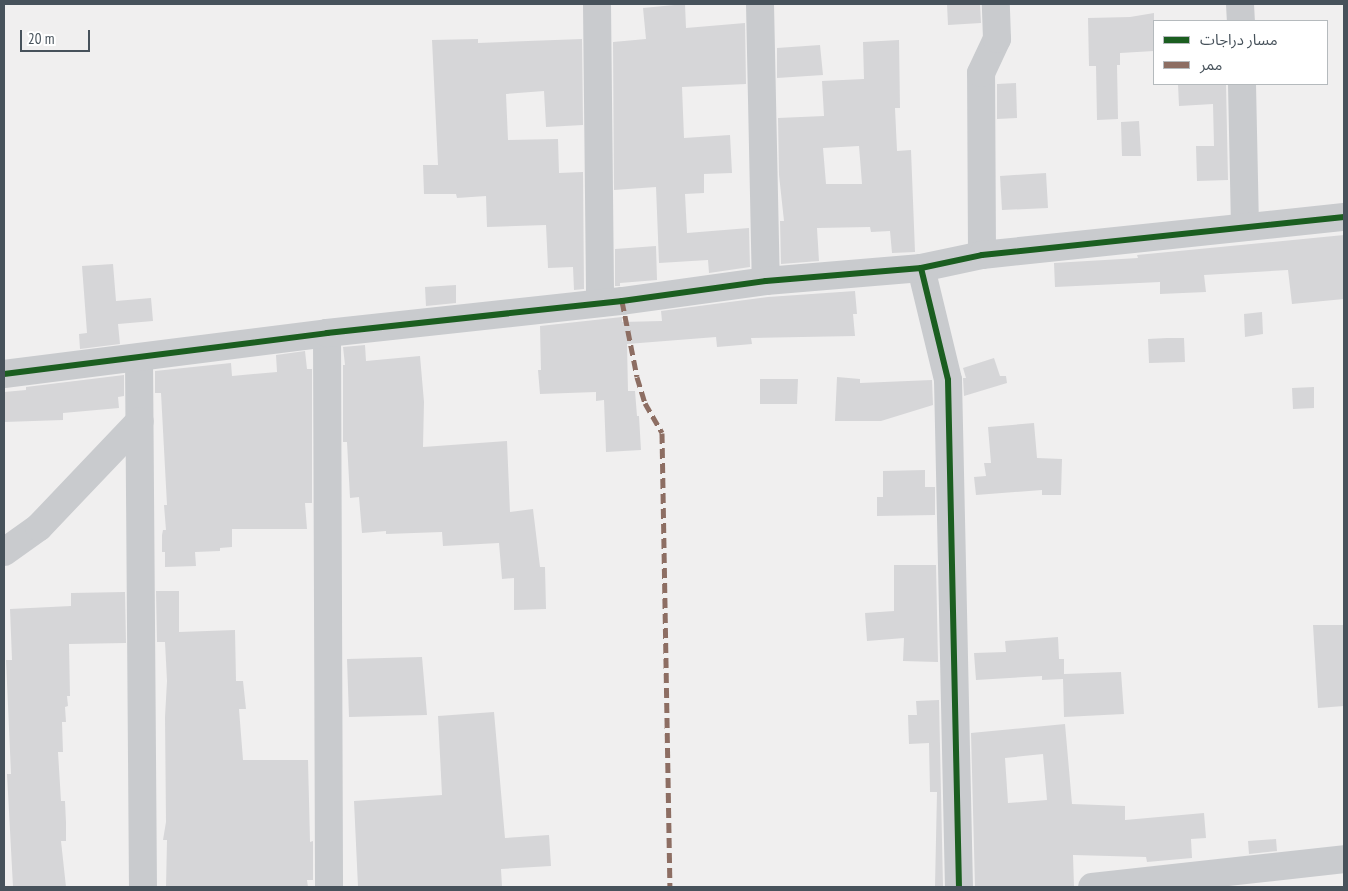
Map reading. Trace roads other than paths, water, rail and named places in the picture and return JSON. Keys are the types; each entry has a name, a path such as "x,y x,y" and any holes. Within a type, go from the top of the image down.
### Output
{"street":[{"path":"597,4 600,303"},
{"path":"760,4 766,281"},
{"path":"982,256 981,72 997,39 996,4"},
{"path":"1240,4 1241,20"},
{"path":"1242,85 1245,227"},
{"path":"4,374 327,334 600,303 766,281 921,268 982,256 1344,217"},
{"path":"921,268 948,380 959,887"},
{"path":"327,334 329,887"},
{"path":"138,358 143,887"},
{"path":"4,552 39,527 140,421"},
{"path":"1092,887 1344,859"}]}
